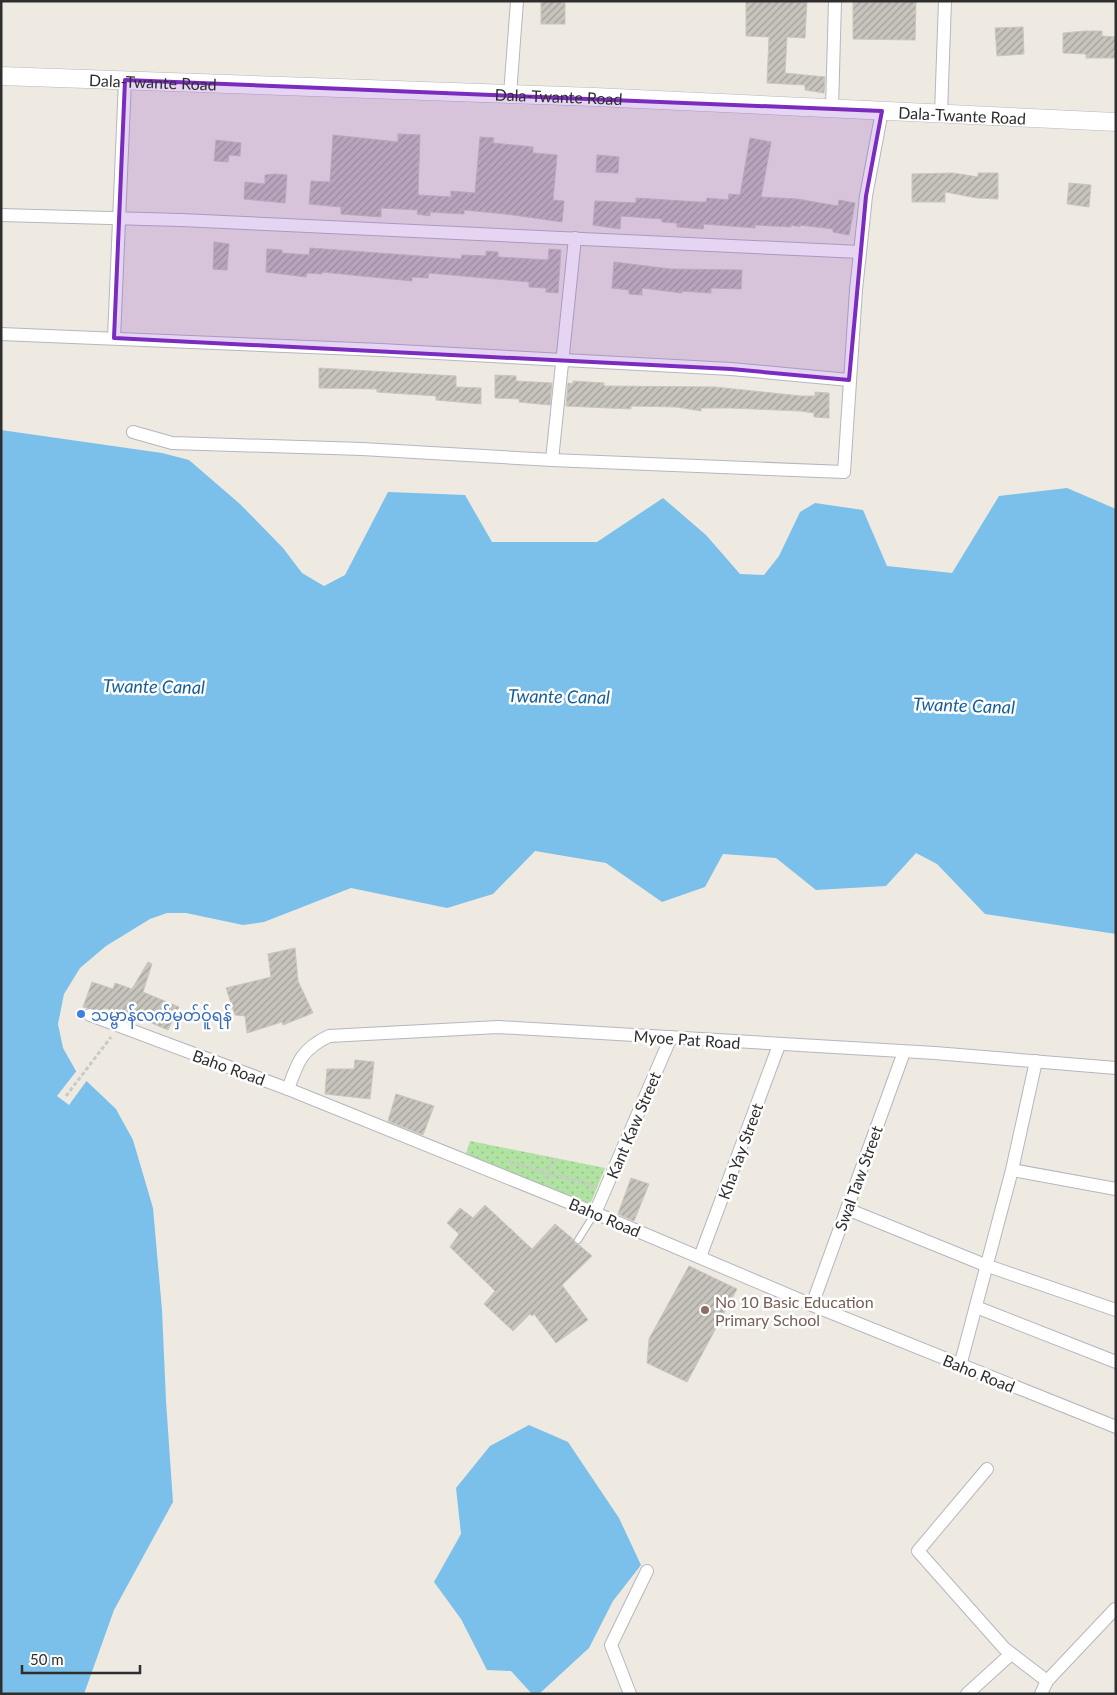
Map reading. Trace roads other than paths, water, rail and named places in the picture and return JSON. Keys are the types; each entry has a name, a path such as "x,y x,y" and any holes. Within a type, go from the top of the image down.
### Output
{"main road":[{"name":"Dala-Twante Road","path":"1,76 510,94 1116,122"}],"street":[{"path":"510,94 517,1"},
{"path":"832,108 835,1"},
{"path":"941,113 944,1"},
{"path":"114,338 125,80"},
{"path":"133,432 172,443 362,449 552,460 844,472 849,380 860,252 866,196 882,111"},
{"path":"1,215 575,238 860,252"},
{"path":"552,460 575,238"},
{"path":"1,334 731,369 849,380"},
{"name":"Baho Road","path":"90,1015 288,1089 595,1213 960,1366 1116,1427"},
{"name":"Myoe Pat Road","path":"288,1089 300,1057 313,1044 329,1036 498,1027 904,1052 1116,1068"},
{"name":"Kant Kaw Street","path":"595,1213 672,1037"},
{"name":"Kha Yay Street","path":"700,1258 779,1044"},
{"name":"Swal Taw Street","path":"812,1305 904,1052"},
{"path":"960,1366 985,1265 1012,1170 1036,1062"},
{"path":"1012,1170 1116,1190"},
{"path":"847,1209 985,1265 1116,1310"},
{"path":"976,1307 1116,1362"},
{"path":"987,1469 918,1551 1011,1654 1047,1681"},
{"path":"630,1694 611,1645 647,1571"},
{"path":"1041,1694 1047,1681 1115,1609"},
{"path":"967,1694 1011,1654"}],"lane":[{"path":"578,1240 595,1213"}],"water":[{"name":"Twante Canal","path":"1,430 162,453 189,460 240,504 283,548 302,573 324,586 345,575 388,492 465,495 492,542 597,542 663,498 706,535 740,574 764,575 779,556 800,512 815,503 863,510 887,566 952,573 999,496 1067,488 1116,509 1116,934 985,914 937,864 916,853 886,886 816,890 776,858 723,854 705,887 662,902 606,863 535,851 493,894 447,908 351,888 264,922 243,925 186,913 167,913 150,919 106,946 80,968 64,994 58,1024 63,1048 76,1071 116,1109 133,1140 153,1208 162,1310 173,1502 114,1610 84,1694 1,1694"},
{"path":"529,1425 568,1442 619,1518 641,1565 613,1601 589,1648 539,1694 532,1694 511,1671 487,1670 461,1619 434,1582 461,1534 456,1488 490,1446"}],"place":[{"name":"သမ္ဗာန်လက်မှတ်ဝ်ူရန်","path":"81,1014"},
{"name":"No 10 Basic Education Primary School","path":"705,1310"}]}
